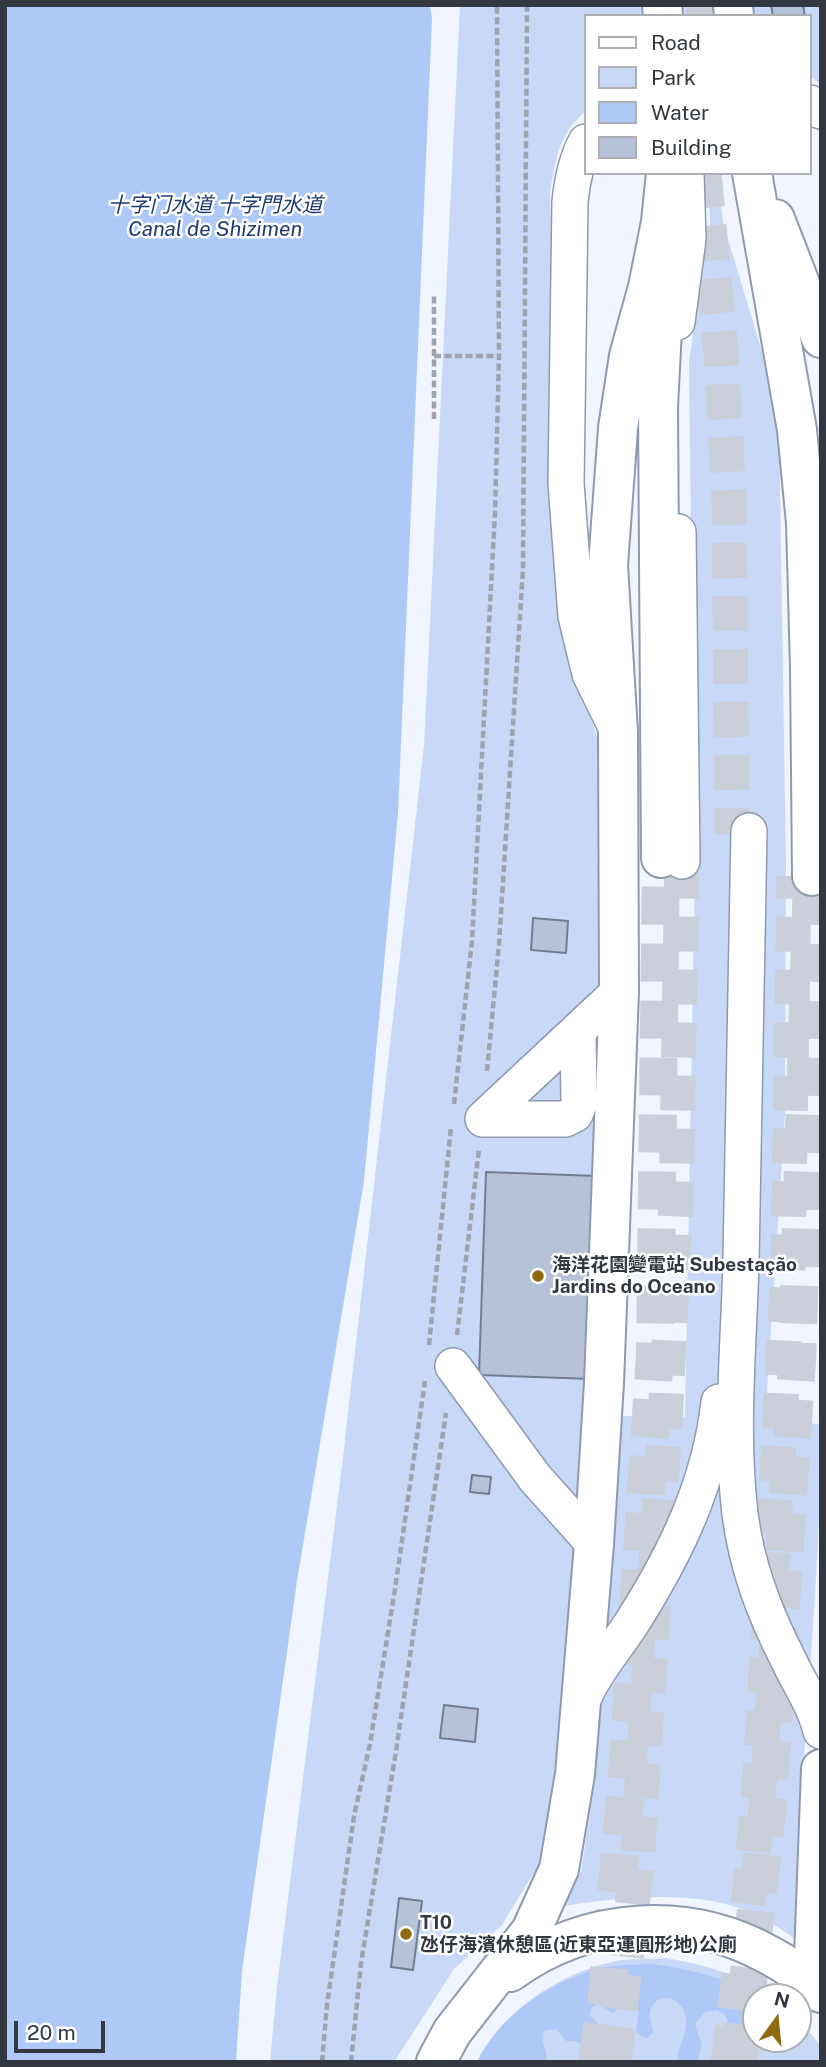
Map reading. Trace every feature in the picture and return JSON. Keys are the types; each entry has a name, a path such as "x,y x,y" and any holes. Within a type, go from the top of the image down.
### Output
{"main road":[{"path":"436,2062 452,2032 531,1931 559,1869 575,1774 604,1383 619,992 618,733 608,565 618,428 629,356 648,287 661,222 666,175"},
{"path":"671,860 658,407 662,329 679,238 678,175"},
{"path":"752,175 797,430 806,523 810,667 803,876"},
{"path":"763,175 774,218 821,338"},
{"path":"817,1989 821,1769"},
{"path":"472,2006 499,1980 530,1958 564,1941 600,1930 638,1924 676,1925 714,1932 750,1944 783,1962 817,1989"}],"lane":[{"path":"584,146 572,182 570,202 566,483 576,616 590,674 618,733"},
{"path":"671,860 674,361 687,249 686,175"},
{"path":"743,175 752,238 789,436 803,876"},
{"path":"581,1704 596,1672 630,1626 676,1546 700,1489 714,1438 719,1404 724,1294 732,993 740,832 747,994 736,1390 740,1514 747,1553 764,1611 811,1703 821,1731"},
{"path":"463,1114 578,1030 619,992"},
{"path":"463,1114 565,1119 575,1114 579,1104 578,1030"},
{"path":"436,1363 594,1544"}],"path":[{"path":"351,2062 362,1962 396,1751 463,1114 495,513 499,356 497,5"},
{"path":"322,2062 327,2005 354,1816 370,1744 436,1363 463,1114 499,944 523,569 527,5"},
{"path":"434,293 434,419"},
{"path":"434,356 499,356"}],"green space":[{"path":"460,5 821,5 821,85 812,78 812,14 584,14 584,113 564,137 550,191 557,536 568,646 598,740 600,984 578,1562 557,1758 542,1859 502,1925 454,1969 394,2062 270,2062 343,1457 424,746"},
{"path":"708,175 718,175 723,222 762,352 779,426 786,866 785,1115 765,1421 821,1424 817,1553 796,1939 759,1916 713,1901 663,1897 563,1906 581,1871 589,1820 622,1416 685,1417 695,870 689,361 710,223"},
{"path":"666,1958 721,1971 746,1982 742,1983 742,2053 812,2053 812,2035 821,2046 821,2062 477,2062 502,2025 538,1994 580,1972 628,1959"}],"water":[{"name":"十字门水道 十字門水道 Canal de Shizimen","path":"5,5 430,5 432,19 398,813 364,1181 297,1581 242,1971 236,2062 5,2062"},
{"path":"653,1964 694,1972 742,1989 742,2029 733,2036 727,2030 727,2020 723,2013 716,2010 705,2012 695,2024 702,2045 697,2061 679,2062 686,2017 675,2001 665,1998 656,2001 650,2011 653,2032 647,2038 636,2032 639,2011 632,2002 622,2004 613,2013 598,2004 592,2007 589,2015 601,2030 587,2045 595,2062 577,2062 582,2049 580,2044 566,2041 556,2029 544,2031 545,2062 477,2062 511,2017 542,1993 576,1976 623,1965"}],"building":[{"path":"771,5 803,5 805,14 773,14"},
{"path":"533,918 568,921 566,953 531,950"},
{"name":"海洋花園變電站 Subestação Jardins do Oceano","path":"486,1172 597,1176 591,1379 479,1375"},
{"path":"472,1475 491,1477 489,1494 470,1492"},
{"path":"444,1705 478,1709 475,1742 440,1738"},
{"name":"T10 氹仔海濱休憩區(近東亞運圓形地)公廁","path":"399,1898 422,1901 413,1970 391,1967"}],"tunnel":[{"path":"704,5 705,14"},
{"path":"704,175 721,353 729,499 732,834"},
{"path":"597,2062 607,1995 627,1777 655,1354 661,858"},
{"path":"614,2062 637,1864 665,1423 676,1201 682,861"},
{"path":"728,2062 750,1889 760,1776 774,1532 788,1269 794,876"},
{"path":"739,2062 768,1802 797,1361 812,876"}],"place":[{"name":"海洋花園變電站 Subestação Jardins do Oceano","path":"538,1276"},
{"name":"T10 氹仔海濱休憩區(近東亞運圓形地)公廁","path":"406,1934"}]}
